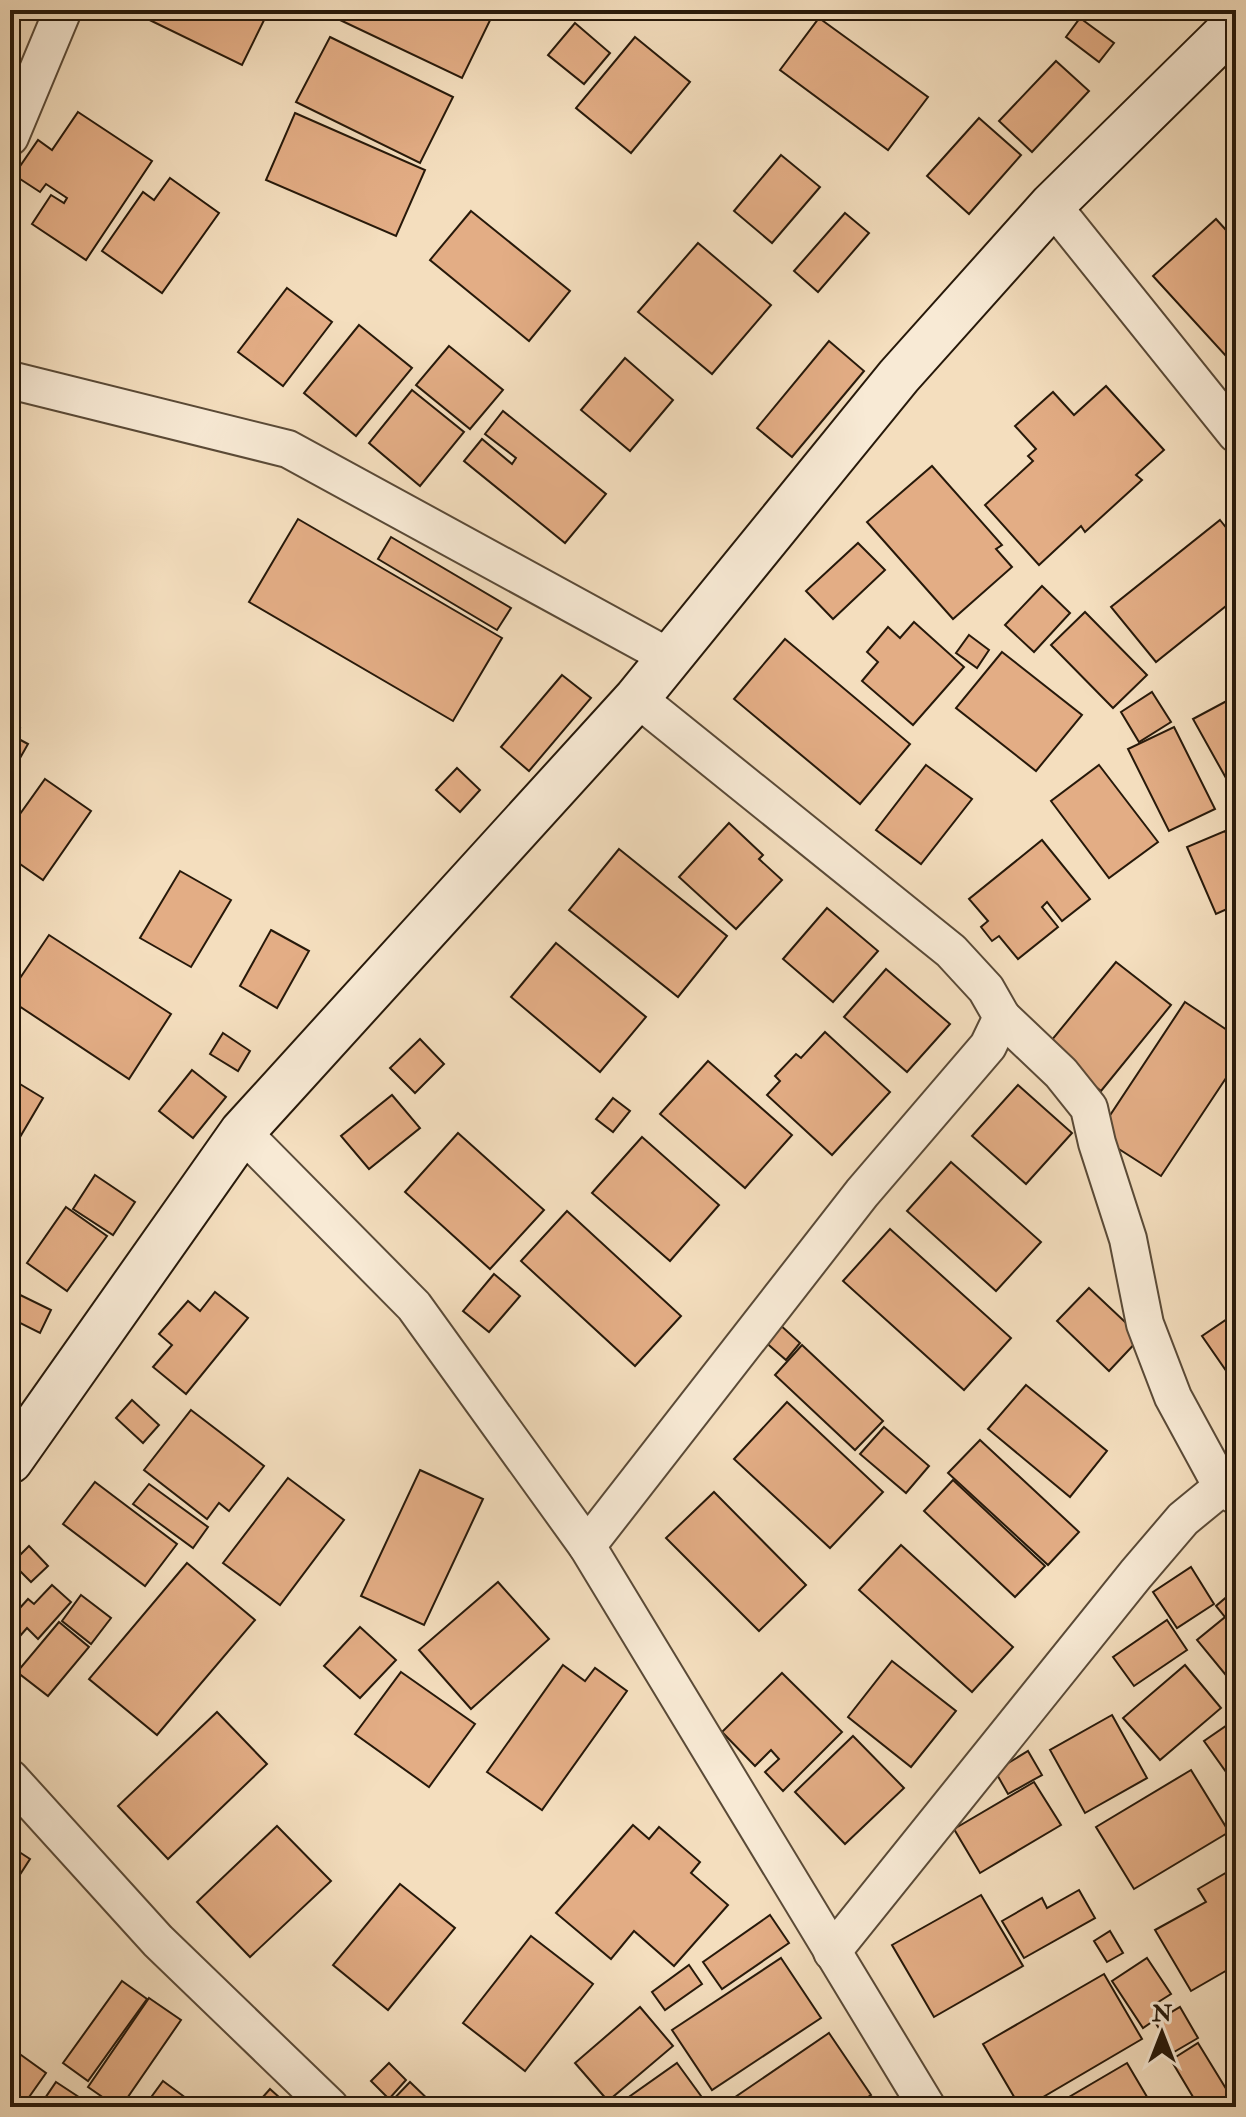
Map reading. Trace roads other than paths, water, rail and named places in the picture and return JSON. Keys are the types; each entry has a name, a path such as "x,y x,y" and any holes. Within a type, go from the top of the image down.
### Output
{"street":[{"path":"10,137 63,10"},
{"path":"10,1461 242,1132 637,698 899,376 1052,205 1236,24"},
{"path":"1052,205 1236,434"},
{"path":"10,380 288,449 669,657"},
{"path":"637,698 951,951 986,989 1002,1017 1061,1073 1089,1108 1128,1239 1145,1324 1173,1397 1229,1492 1183,1519 832,1952"},
{"path":"587,1546 862,1193 988,1046 1002,1017"},
{"path":"242,1132 414,1306 587,1546 927,2107"},
{"path":"10,1778 158,1941 330,2107"}]}
